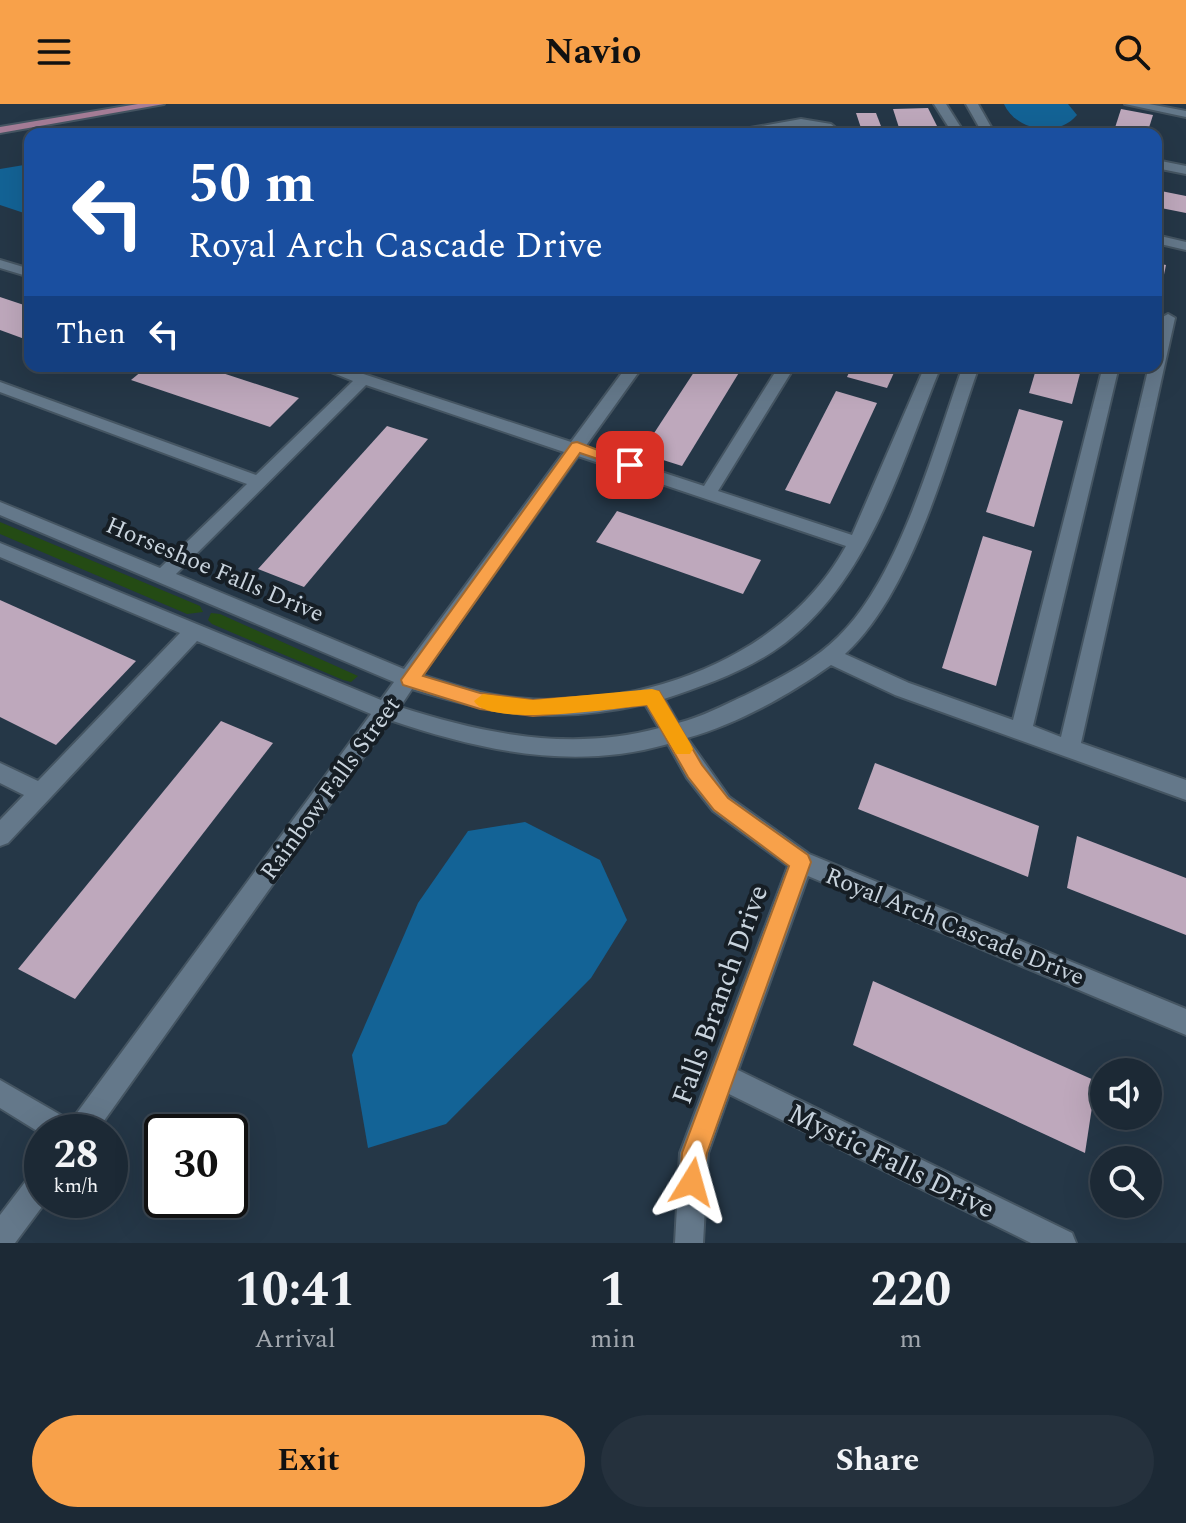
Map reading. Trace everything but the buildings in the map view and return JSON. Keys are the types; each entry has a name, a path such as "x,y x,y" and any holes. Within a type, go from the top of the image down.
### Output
{"main road":[{"path":"0,130 158,104"}],"street":[{"path":"940,104 955,128"},
{"path":"972,104 986,128"},
{"path":"1131,104 1186,114"},
{"path":"766,128 812,122 826,124 830,128"},
{"path":"1162,165 1186,170"},
{"path":"1162,228 1186,233"},
{"path":"1162,240 1186,246"},
{"path":"0,264 24,271"},
{"path":"1162,352 1170,318"},
{"path":"342,372 577,447 854,542"},
{"name":"Rainbow Falls Street","path":"93,1114 631,372"},
{"path":"709,492 783,372"},
{"name":"Horseshoe Falls Drive","path":"0,508 410,680 480,701 533,708 652,697 721,669 767,644 806,616 835,579 854,542 930,372"},
{"path":"0,550 384,712 479,741 558,751 676,735 745,707 807,671 853,635 879,595 898,556 969,372"},
{"path":"1021,731 1110,372"},
{"path":"1069,748 1157,372"},
{"path":"164,575 364,379"},
{"path":"0,387 259,482"},
{"path":"0,836 194,631"},
{"path":"828,655 902,689 1186,790"},
{"name":"Royal Arch Cascade Drive","path":"652,697 695,771 721,804 801,862 1186,1022"},
{"path":"0,772 40,793"},
{"name":"Falls Branch Drive","path":"689,1243 694,1153 801,862"},
{"name":"Mystic Falls Drive","path":"723,1077 1062,1243"},
{"path":"0,1093 34,1114"},
{"path":"0,1239 24,1207"}],"green space":[{"path":"0,522 200,606 203,612 187,614 0,534"},
{"path":"211,613 220,614 358,676 351,682 343,680 212,624 208,620"}],"water":[{"path":"1004,104 1068,104 1077,115 1059,127 1038,128 1027,125 1010,113"},
{"path":"24,165 24,213 0,205 0,169"},
{"path":"525,822 600,860 627,920 591,978 446,1124 368,1148 352,1055 418,903 468,831"}],"slow traffic":[{"path":"483,701 533,708 652,697 683,749"}],"route":[{"path":"630,465 577,447 410,680 480,701 533,708 652,697 695,771 721,804 801,862 694,1153 692,1182"}]}
